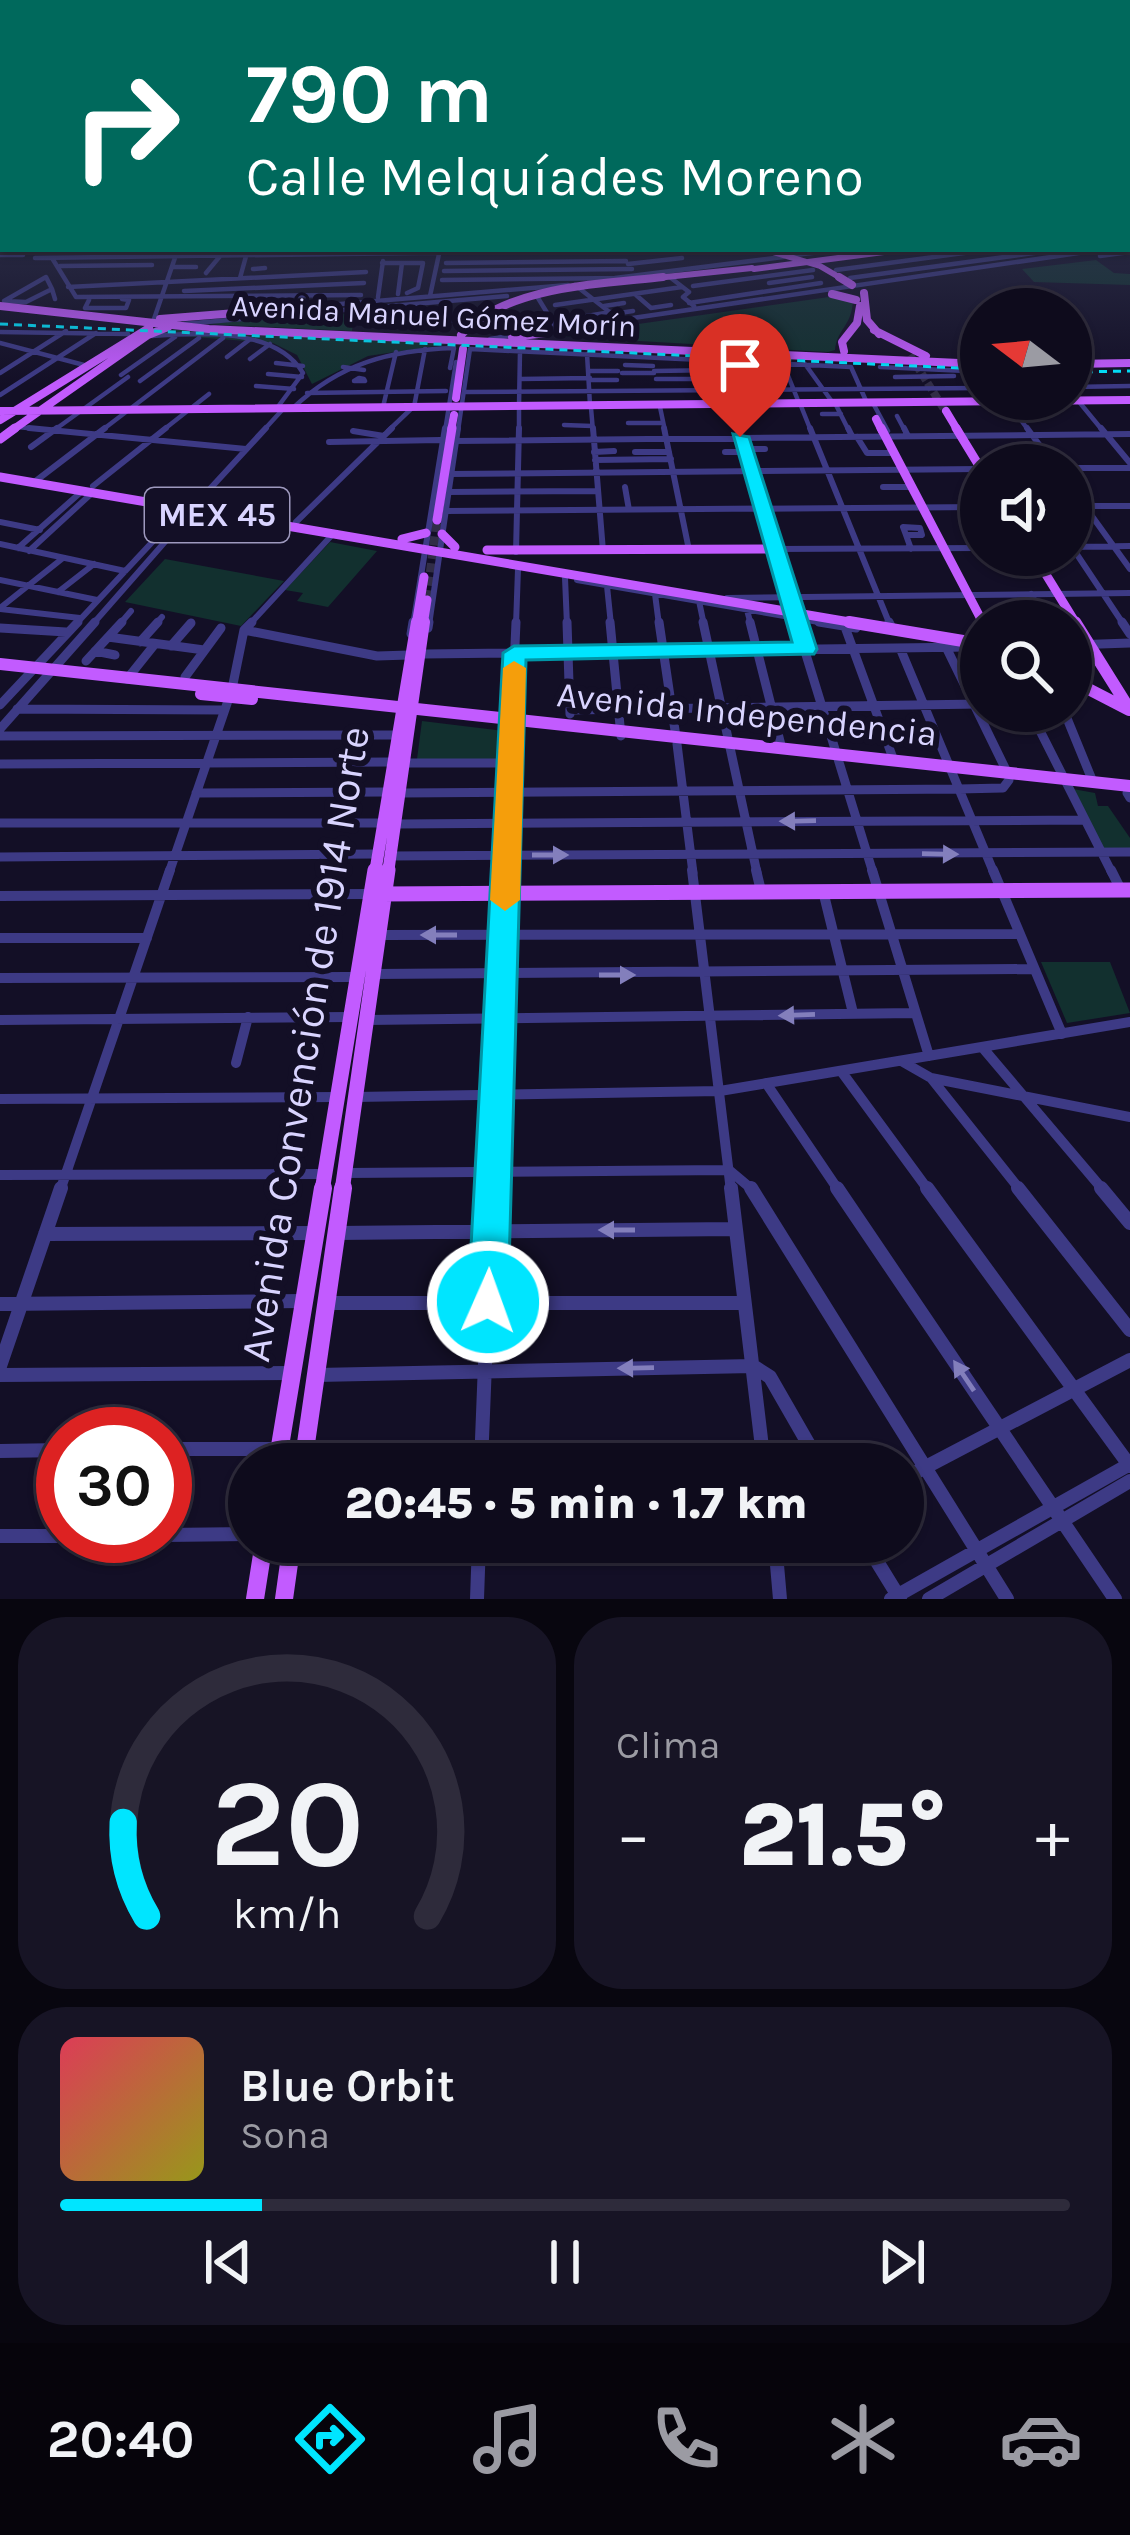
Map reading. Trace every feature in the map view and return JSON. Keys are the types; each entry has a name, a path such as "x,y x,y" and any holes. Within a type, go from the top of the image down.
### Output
{"main road":[{"path":"774,252 859,289"},
{"path":"462,341 476,311 520,295 889,252"},
{"path":"462,341 477,321 520,295 538,298 574,288 618,293 671,277"},
{"path":"834,292 859,289"},
{"path":"859,289 874,330 910,355"},
{"path":"844,351 844,339 855,326 859,289"},
{"path":"0,305 154,319 236,313"},
{"path":"0,305 174,327"},
{"path":"154,319 174,327"},
{"path":"136,320 139,338"},
{"path":"807,354 837,351 840,338 855,326"},
{"path":"16,412 122,341 174,327"},
{"name":"Avenida Manuel Gómez Morín","path":"174,327 937,358"},
{"path":"874,330 914,354 960,360"},
{"name":"Avenida Manuel Gómez Morín","path":"357,334 462,341 545,339 655,366 960,361"},
{"path":"0,439 139,338"},
{"name":"Avenida Convención de 1914 Norte","path":"437,520 462,341"},
{"path":"655,366 687,348"},
{"path":"937,358 960,360"},
{"path":"1092,365 1114,365 1129,375"},
{"path":"1092,398 1130,401"},
{"path":"0,415 412,408 453,403 837,408 960,402"},
{"path":"869,404 960,402"},
{"name":"Avenida Convención de 1914 Norte","path":"434,506 453,403"},
{"path":"284,409 412,408"},
{"path":"946,411 966,444"},
{"path":"16,412 25,419 18,426"},
{"path":"876,419 972,600"},
{"name":"MEX 45","path":"0,473 402,543"},
{"name":"MEX 45","path":"193,506 331,536 440,543 458,551 793,609"},
{"path":"402,543 424,541"},
{"path":"402,543 421,563"},
{"path":"440,543 458,551"},
{"path":"775,549 793,609 960,642"},
{"name":"MEX 45","path":"458,551 775,549"},
{"path":"436,566 458,551"},
{"path":"1047,576 1062,600"},
{"name":"Avenida Convención de 1914 Norte","path":"418,655 412,638 424,577"},
{"name":"Avenida Convención de 1914 Norte","path":"280,1443 354,977 377,894 427,598"},
{"path":"1092,647 1130,710"},
{"name":"Avenida Independencia","path":"0,667 228,699 621,734 1129,792"},
{"name":"Avenida Independencia","path":"49,673 127,679 228,699"},
{"path":"1092,690 1130,710"},
{"name":"Avenida Convención de 1914 Norte","path":"397,763 394,735 406,712"},
{"name":"Avenida Independencia","path":"729,747 894,760 952,770"},
{"name":"Avenida Independencia","path":"1065,783 1093,782 1129,792"},
{"path":"377,894 1125,890"},
{"name":"Avenida Convención de 1914 Norte","path":"306,1443 380,935 377,894"},
{"path":"255,1599 261,1563"},
{"path":"284,1599 289,1563"}],"street":[{"path":"54,252 35,258 153,261 177,253 300,256 369,252 561,270 694,252"},
{"path":"62,252 58,261 73,296 88,298 129,300 123,308 85,308 88,298 97,285 110,252"},
{"path":"77,279 87,252"},
{"path":"120,274 133,252"},
{"path":"145,283 156,252"},
{"path":"357,334 369,252"},
{"path":"417,289 422,263 383,262 378,296 432,287 480,263 540,252"},
{"path":"547,252 574,288"},
{"path":"621,252 637,276"},
{"path":"636,252 689,255 699,268"},
{"path":"699,252 711,266"},
{"path":"724,252 731,264"},
{"path":"774,288 804,264 837,252"},
{"path":"724,272 890,252"},
{"path":"751,269 890,252"},
{"path":"899,252 944,275"},
{"path":"174,327 260,315 360,310 430,296 520,295 619,278 671,277 731,264 804,264 836,270 974,252"},
{"path":"1005,252 1014,256"},
{"path":"859,289 876,274 1043,252"},
{"path":"804,264 859,289 1093,252"},
{"path":"888,284 1103,252"},
{"path":"862,267 888,284 1103,252"},
{"path":"154,319 177,253"},
{"path":"240,278 249,253"},
{"path":"651,253 698,309"},
{"path":"970,253 984,260"},
{"path":"206,273 225,254"},
{"path":"260,296 267,256"},
{"path":"297,275 300,256"},
{"path":"444,257 574,288 611,313"},
{"path":"439,296 444,257"},
{"path":"430,296 444,257"},
{"path":"999,258 1014,266"},
{"path":"398,294 402,263"},
{"path":"480,263 629,264"},
{"path":"476,293 480,263"},
{"path":"324,264 325,274"},
{"path":"804,264 803,272 633,295 618,293 558,305 570,321 602,324 834,292"},
{"path":"793,273 804,264"},
{"path":"804,264 834,292"},
{"path":"173,267 196,266"},
{"path":"253,269 265,268"},
{"path":"836,270 859,289"},
{"path":"68,286 366,272"},
{"path":"724,272 735,281"},
{"path":"52,290 26,302 4,301 46,274 56,300"},
{"path":"760,278 785,297"},
{"path":"834,292 839,279"},
{"path":"43,308 56,300 364,283"},
{"path":"718,283 746,303"},
{"path":"545,339 570,321 593,316 821,284"},
{"path":"699,286 718,298"},
{"path":"299,288 338,290 360,310 451,321 445,303"},
{"path":"164,294 260,296 338,290"},
{"path":"656,292 669,303"},
{"path":"545,339 602,324 834,292"},
{"path":"494,339 512,335 545,339 834,292"},
{"path":"31,447 124,376 174,327 236,313 331,312 445,303 487,293 520,295"},
{"path":"618,293 640,318"},
{"path":"633,295 650,307"},
{"path":"538,298 545,339"},
{"path":"580,302 602,324"},
{"path":"604,306 624,303"},
{"path":"497,308 512,335"},
{"path":"174,327 200,337 270,344 303,366"},
{"path":"3,330 128,334 122,341"},
{"path":"10,345 36,330"},
{"path":"0,373 66,331"},
{"path":"0,395 97,332"},
{"path":"140,381 200,337"},
{"path":"36,480 223,338"},
{"path":"226,357 249,340"},
{"path":"453,403 462,341"},
{"path":"0,705 284,409 343,367 462,341 719,375"},
{"name":"Avenida Convención de 1914 Norte","path":"412,638 440,440 453,403 462,341"},
{"path":"0,343 84,365"},
{"path":"250,359 270,344"},
{"path":"296,522 412,408 425,349"},
{"path":"288,352 276,363 303,366"},
{"path":"383,407 396,352"},
{"path":"516,552 520,352"},
{"path":"586,354 603,551"},
{"path":"716,360 775,549 960,548"},
{"path":"520,379 590,376 716,360 785,367"},
{"path":"742,362 752,389"},
{"path":"352,363 358,375"},
{"path":"805,364 867,453 894,453"},
{"path":"760,370 805,364 851,367 886,436"},
{"path":"284,409 303,366"},
{"path":"655,366 689,550"},
{"path":"343,367 376,378"},
{"path":"785,367 891,626"},
{"path":"880,367 953,376"},
{"path":"100,370 160,386"},
{"path":"895,377 960,371"},
{"path":"920,373 936,402"},
{"path":"268,374 302,377"},
{"path":"348,392 358,375"},
{"path":"1092,386 1129,375"},
{"path":"256,386 294,389"},
{"path":"307,393 417,392 453,403 519,392 960,388"},
{"path":"18,548 209,394"},
{"name":"Avenida Convención de 1914 Norte","path":"418,655 446,511 455,440 453,403"},
{"path":"822,414 837,408"},
{"path":"897,416 908,436"},
{"path":"1092,417 1130,465"},
{"path":"1021,420 1039,444"},
{"path":"628,423 663,424"},
{"path":"564,425 592,425"},
{"path":"18,426 245,449"},
{"path":"352,430 381,438"},
{"path":"455,440 1130,434"},
{"path":"329,442 440,440"},
{"path":"725,452 765,449"},
{"path":"594,456 614,452"},
{"path":"635,452 670,456"},
{"path":"877,453 886,470"},
{"path":"594,456 670,456"},
{"path":"1092,467 1130,465"},
{"path":"450,474 960,469"},
{"path":"625,487 629,510"},
{"path":"883,487 913,488"},
{"path":"29,550 89,490"},
{"path":"448,492 597,490"},
{"path":"0,732 193,506"},
{"path":"1092,506 1130,506"},
{"path":"446,511 960,507"},
{"path":"1092,516 1130,569"},
{"path":"0,522 40,530"},
{"path":"899,523 931,522"},
{"path":"905,535 911,549"},
{"path":"0,1366 228,699 244,630 331,536"},
{"path":"0,544 125,571"},
{"path":"1092,547 1130,546"},
{"path":"458,551 518,569 747,610 793,609 878,596 1130,593"},
{"path":"0,609 63,558"},
{"path":"58,592 94,564"},
{"path":"482,1443 518,569"},
{"path":"1091,576 1130,634"},
{"path":"565,578 570,729"},
{"path":"0,580 97,600"},
{"path":"607,586 621,734"},
{"path":"655,593 684,792 762,1443"},
{"path":"1030,594 1033,600"},
{"path":"723,598 793,609 845,626 960,643"},
{"path":"699,601 761,891"},
{"path":"0,609 80,618"},
{"path":"793,609 929,1056"},
{"path":"747,610 782,749"},
{"path":"86,661 130,611"},
{"path":"140,642 162,617"},
{"path":"171,646 191,623"},
{"path":"845,626 894,760"},
{"path":"0,628 67,632"},
{"path":"184,677 221,628"},
{"path":"244,630 377,656 806,649 835,653 960,647"},
{"path":"108,637 204,650"},
{"path":"694,638 696,650"},
{"path":"127,679 155,644"},
{"path":"1092,644 1130,644"},
{"path":"946,647 960,672"},
{"path":"900,648 1062,1034"},
{"path":"95,652 115,655"},
{"path":"17,709 228,699"},
{"path":"570,710 960,704"},
{"path":"0,732 394,735"},
{"path":"196,793 1003,788 1008,776 990,732"},
{"path":"1040,732 1100,853 1125,890"},
{"path":"1073,732 1093,782"},
{"path":"0,764 511,763"},
{"path":"0,824 1083,820"},
{"path":"0,856 1130,852"},
{"path":"823,891 853,1013"},
{"path":"0,913 4,896 377,894"},
{"path":"380,935 1018,934"},
{"path":"0,938 147,938"},
{"path":"374,974 1034,969"},
{"path":"0,978 354,977"},
{"path":"367,1020 914,1012"},
{"path":"0,1020 348,1017"},
{"path":"236,1063 248,1018"},
{"path":"0,1099 720,1091 1130,1022"},
{"path":"982,1047 1130,1223"},
{"path":"902,1062 931,1078 1130,1117"},
{"path":"841,1071 1130,1465 1058,1515"},
{"path":"931,1078 1130,1330"},
{"path":"766,1084 1115,1599"},
{"path":"346,1173 729,1170 757,1194 1007,1599"},
{"path":"0,1175 324,1174"},
{"path":"337,1233 734,1229"},
{"path":"44,1234 314,1233"},
{"path":"0,1304 303,1301"},
{"path":"326,1303 744,1303"},
{"path":"926,1467 1130,1360"},
{"path":"317,1375 752,1366 770,1377 808,1443"},
{"path":"0,1376 292,1373"},
{"path":"0,1451 36,1450"},
{"path":"192,1451 228,1453"},
{"path":"877,1563 896,1598 1130,1481"},
{"path":"192,1534 228,1534"},
{"path":"0,1536 36,1536"},
{"path":"929,1599 981,1556"},
{"path":"477,1599 478,1563"},
{"path":"777,1563 780,1599"}],"green space":[{"path":"1096,260 1114,273 1130,274 1130,285 1034,282 1022,269"},
{"path":"836,296 853,300 852,309 835,350 828,352 553,336"},
{"path":"341,313 354,316 352,331 205,324"},
{"path":"175,329 455,343 368,356 312,384 297,355 273,343 154,334"},
{"path":"330,542 377,551 328,607 297,601 303,593 285,590"},
{"path":"165,559 284,581 241,626 125,602"},
{"path":"422,721 504,731 502,759 417,759"},
{"path":"1073,789 1095,793 1098,806 1108,806 1130,838 1130,848 1103,849"},
{"path":"1041,962 1110,962 1130,1013 1067,1023"}],"tunnel":[{"path":"910,355 944,409"},
{"path":"427,599 437,520"}],"railway":[{"path":"0,324 960,368"},
{"path":"1092,372 1130,371"}],"slow traffic":[{"path":"505,900 514,668"}],"route":[{"path":"488,1302 514,653 806,649 740,437"}]}
